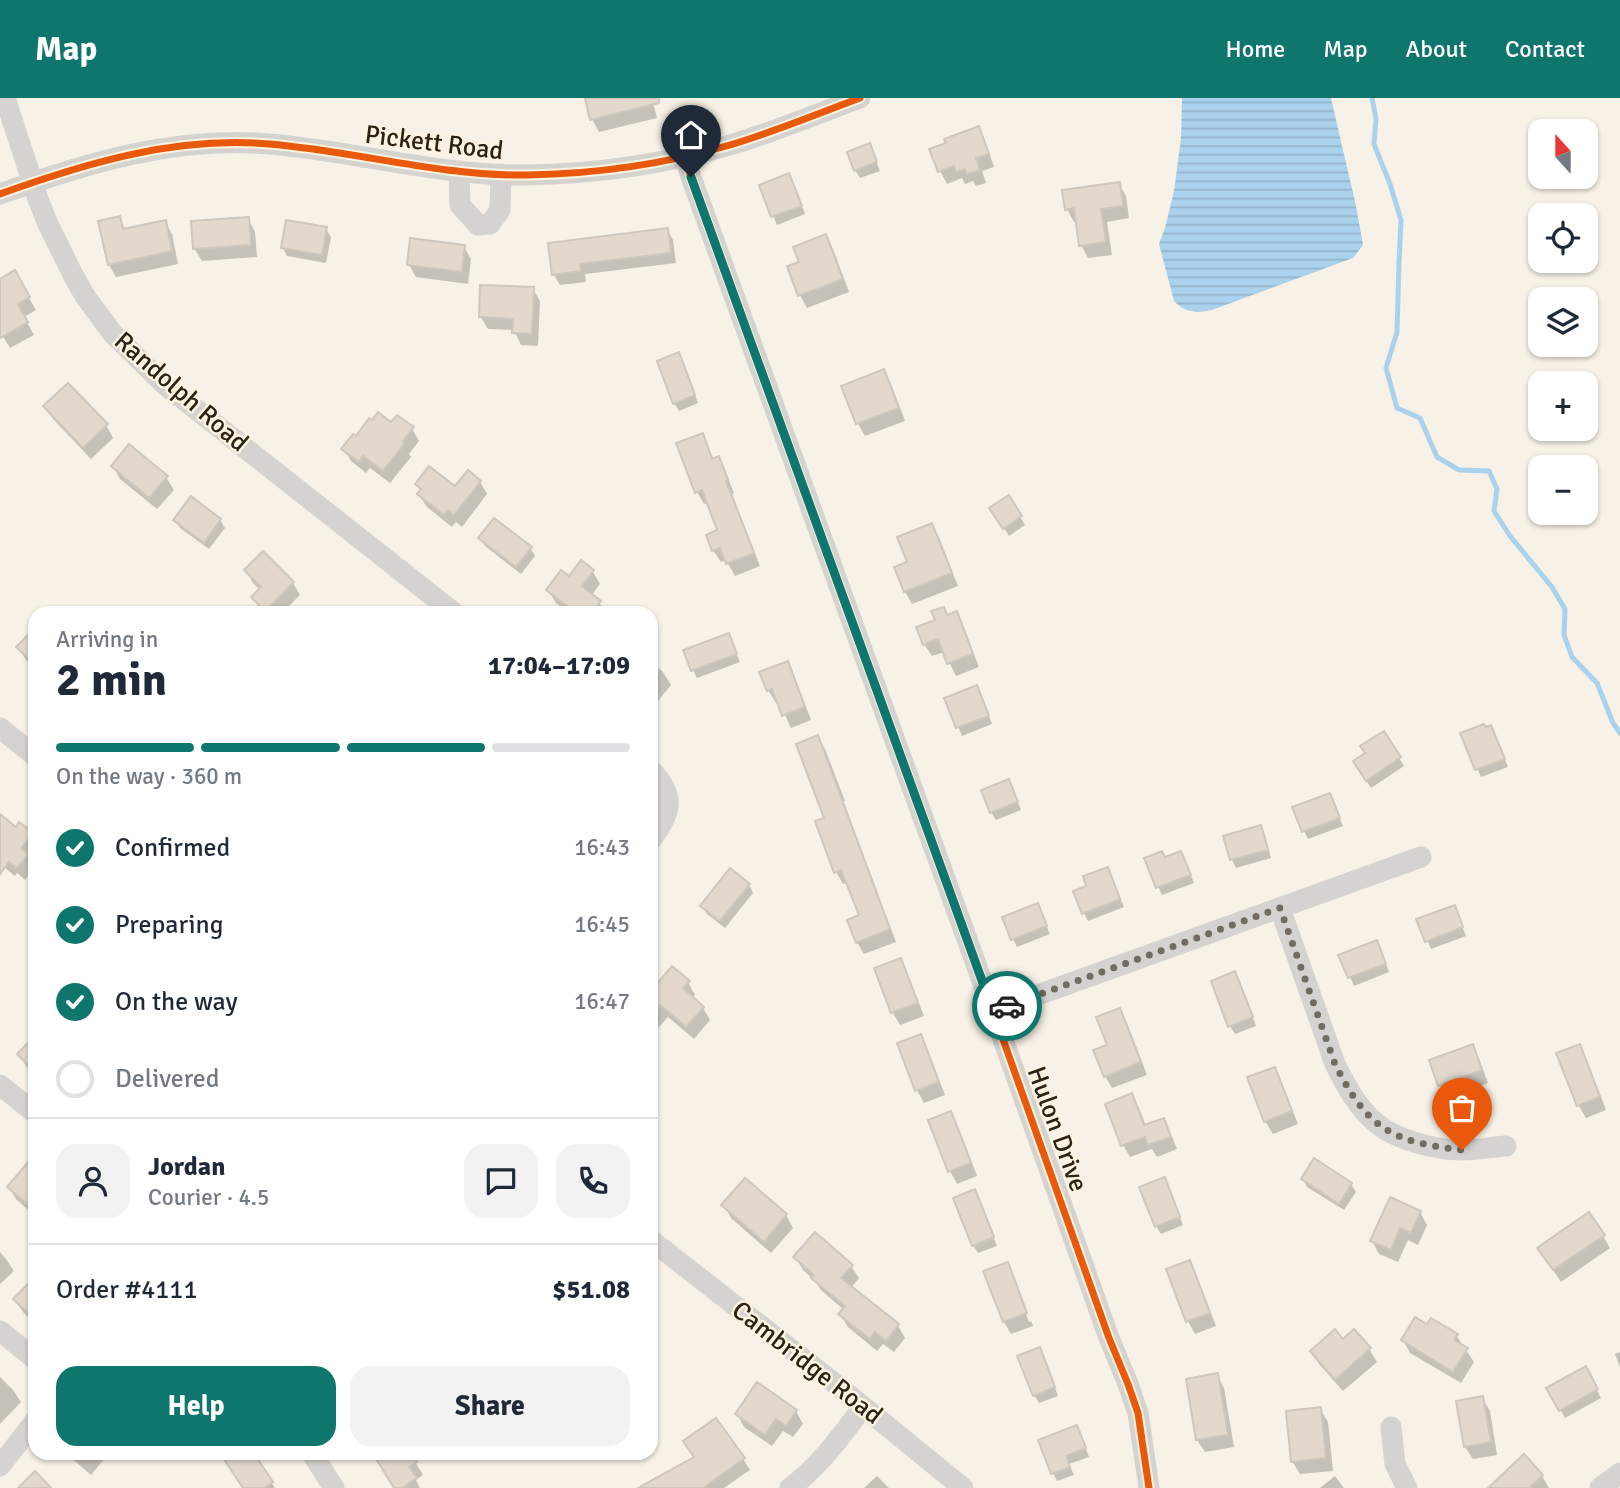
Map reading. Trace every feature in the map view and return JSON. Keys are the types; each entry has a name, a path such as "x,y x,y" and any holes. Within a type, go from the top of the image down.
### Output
{"street":[{"name":"Randolph Road","path":"5,98 38,199 73,275 99,316 131,353 174,393 445,606"},
{"name":"Pickett Road","path":"0,194 131,154 194,144 266,144 329,150 459,171 501,174 573,173 685,156 740,141 830,103 860,98"},
{"name":"Hulon Drive","path":"685,156 773,407 1138,1413 1149,1488"},
{"path":"459,171 460,205 478,225 490,224 500,210 501,174"},
{"path":"0,728 28,750"},
{"path":"658,780 665,789 669,804 664,822 658,830"},
{"path":"993,1011 1421,857"},
{"path":"1280,908 1335,1064 1363,1110 1375,1123 1409,1140 1438,1147 1462,1150 1506,1146"},
{"path":"0,1086 28,1108"},
{"name":"Cambridge Road","path":"658,1246 963,1488"},
{"path":"0,1331 28,1353"},
{"path":"790,1488 829,1452 863,1407"},
{"path":"1391,1427 1395,1464 1407,1488"},
{"path":"0,1466 28,1430"},
{"path":"316,1460 334,1488"},
{"path":"1600,1488 1620,1473"}],"water":[{"path":"1182,98 1331,98 1363,245 1353,258 1212,310 1192,311 1178,305 1174,301 1159,244 1174,191 1181,139"}],"building":[{"path":"585,98 659,98 659,103 590,120"},
{"path":"979,126 989,154 976,158 980,170 967,174 965,169 956,172 954,166 938,172 929,149 946,143 944,139"},
{"path":"870,143 877,162 854,171 847,152"},
{"path":"789,173 802,206 771,217 759,185"},
{"path":"1120,182 1123,206 1101,209 1106,242 1079,246 1074,208 1065,210 1062,190"},
{"path":"120,216 123,229 166,220 172,251 108,265 98,221"},
{"path":"249,217 251,245 193,249 191,221"},
{"path":"286,220 327,227 322,255 281,248"},
{"path":"668,228 671,253 580,264 581,271 552,275 548,243"},
{"path":"826,234 843,279 798,296 787,266 799,262 793,247"},
{"path":"410,238 465,245 462,272 407,265"},
{"path":"15,270 30,297 18,304 28,322 0,338 0,279"},
{"path":"480,285 534,287 532,334 512,333 513,319 479,317"},
{"path":"679,352 695,395 673,404 657,361"},
{"path":"884,369 899,408 856,424 841,386"},
{"path":"68,383 108,424 83,448 43,406"},
{"path":"378,412 391,422 397,415 414,427 383,471 363,456 359,462 341,449 353,434 356,436 369,418 372,420"},
{"path":"703,433 712,459 719,456 754,553 726,564 720,548 712,551 706,535 717,530 702,490 695,493 676,443"},
{"path":"129,444 168,476 149,498 111,466"},
{"path":"429,466 455,486 468,470 481,481 454,515 448,510 444,515 417,494 421,489 415,484"},
{"path":"1009,495 1022,516 1003,529 989,508"},
{"path":"191,496 221,519 204,543 173,520"},
{"path":"494,518 532,547 516,567 478,538"},
{"path":"932,523 952,573 904,592 894,567 907,562 897,537"},
{"path":"263,551 294,582 270,606 260,606 251,597 261,587 244,570"},
{"path":"581,560 594,570 582,586 601,601 597,606 567,606 546,590 561,570 569,576"},
{"path":"944,607 947,615 957,611 973,654 947,664 938,639 923,645 916,627 935,620 931,611"},
{"path":"729,633 737,654 691,671 683,650"},
{"path":"28,635 28,658 16,647"},
{"path":"788,661 805,707 782,716 772,689 767,691 759,672"},
{"path":"977,685 989,716 956,728 944,698"},
{"path":"1484,724 1486,727 1491,725 1505,759 1475,770 1460,733"},
{"path":"1384,731 1401,757 1366,781 1353,761 1365,753 1360,746"},
{"path":"818,735 890,929 856,943 847,920 859,915 841,870 834,873 815,821 824,818 796,744"},
{"path":"1009,779 1018,802 990,813 981,790"},
{"path":"1330,793 1340,818 1302,832 1292,807"},
{"path":"0,814 16,827 19,822 28,829 28,839 21,848 28,854 17,868 9,862 0,874"},
{"path":"1261,825 1268,850 1230,860 1223,836"},
{"path":"1162,851 1165,857 1181,851 1191,875 1156,888 1144,858"},
{"path":"1108,867 1120,899 1082,914 1073,891 1086,886 1083,876"},
{"path":"730,868 750,884 720,921 700,906"},
{"path":"1038,903 1047,926 1011,940 1002,917"},
{"path":"1455,905 1463,927 1425,942 1416,919"},
{"path":"1377,940 1386,964 1348,978 1338,955"},
{"path":"901,958 918,1003 891,1013 874,968"},
{"path":"672,966 690,981 683,988 704,1007 686,1027 660,1005 658,1007 658,983"},
{"path":"1235,971 1253,1017 1228,1027 1211,981"},
{"path":"1120,1008 1141,1062 1104,1077 1093,1050 1107,1045 1096,1017"},
{"path":"921,1034 939,1082 915,1091 897,1043"},
{"path":"28,1043 28,1065 17,1054"},
{"path":"1473,1044 1482,1070 1438,1086 1429,1060"},
{"path":"1580,1044 1600,1097 1577,1106 1556,1053"},
{"path":"1275,1067 1292,1111 1264,1122 1247,1077"},
{"path":"1132,1093 1144,1125 1164,1118 1171,1137 1148,1145 1145,1137 1121,1146 1105,1104"},
{"path":"951,1111 971,1163 948,1172 928,1120"},
{"path":"1314,1158 1352,1183 1339,1204 1301,1179"},
{"path":"28,1162 28,1205 7,1187"},
{"path":"1165,1177 1180,1217 1155,1227 1139,1187"},
{"path":"745,1178 787,1214 764,1242 721,1205"},
{"path":"975,1189 994,1237 972,1246 953,1198"},
{"path":"1390,1197 1421,1211 1411,1233 1400,1228 1391,1250 1370,1241"},
{"path":"1589,1212 1605,1235 1553,1270 1537,1248"},
{"path":"815,1232 853,1265 841,1278 899,1324 886,1341 875,1332 870,1339 838,1314 845,1306 811,1278 814,1275 793,1257"},
{"path":"1190,1260 1210,1313 1186,1322 1166,1269"},
{"path":"1008,1262 1027,1313 1003,1322 983,1271"},
{"path":"28,1284 28,1313 13,1299"},
{"path":"1415,1317 1427,1324 1431,1318 1458,1334 1454,1340 1468,1348 1453,1372 1401,1340"},
{"path":"1335,1329 1343,1339 1354,1329 1371,1348 1335,1380 1310,1351"},
{"path":"1040,1347 1055,1387 1033,1396 1017,1356"},
{"path":"1586,1366 1598,1389 1559,1411 1546,1388"},
{"path":"1218,1373 1228,1435 1196,1440 1186,1379"},
{"path":"757,1382 797,1410 786,1426 776,1419 765,1435 735,1414"},
{"path":"1483,1396 1491,1442 1464,1447 1456,1401"},
{"path":"1321,1407 1326,1458 1291,1462 1286,1411"},
{"path":"716,1418 745,1458 703,1488 638,1488 694,1457 683,1441"},
{"path":"1077,1425 1086,1448 1066,1456 1070,1467 1051,1474 1038,1440"},
{"path":"1524,1454 1543,1475 1529,1488 1488,1488"},
{"path":"258,1460 273,1482 264,1488 243,1488 225,1461"},
{"path":"377,1460 416,1460 417,1462 409,1467 417,1478 402,1488 394,1488"},
{"path":"35,1471 51,1488 18,1488"}],"waterway":[{"path":"1372,98 1376,119 1374,144 1401,220 1397,332 1386,368 1397,408 1420,418 1437,457 1459,470 1489,471 1497,489 1494,511 1510,536 1552,587 1565,609 1564,635 1572,657 1597,683 1613,723 1620,733"}],"cycle path":[{"path":"0,194 98,162 200,144 301,147 461,172 526,175 603,170 655,163 730,145 860,98"},
{"path":"685,156 1109,1338 1128,1384 1138,1413 1149,1488"}],"way so far":[{"path":"1007,1006 1280,908 1335,1064 1363,1110 1387,1131 1409,1140 1462,1150"}],"route":[{"path":"691,177 993,1011 1007,1006"}]}
